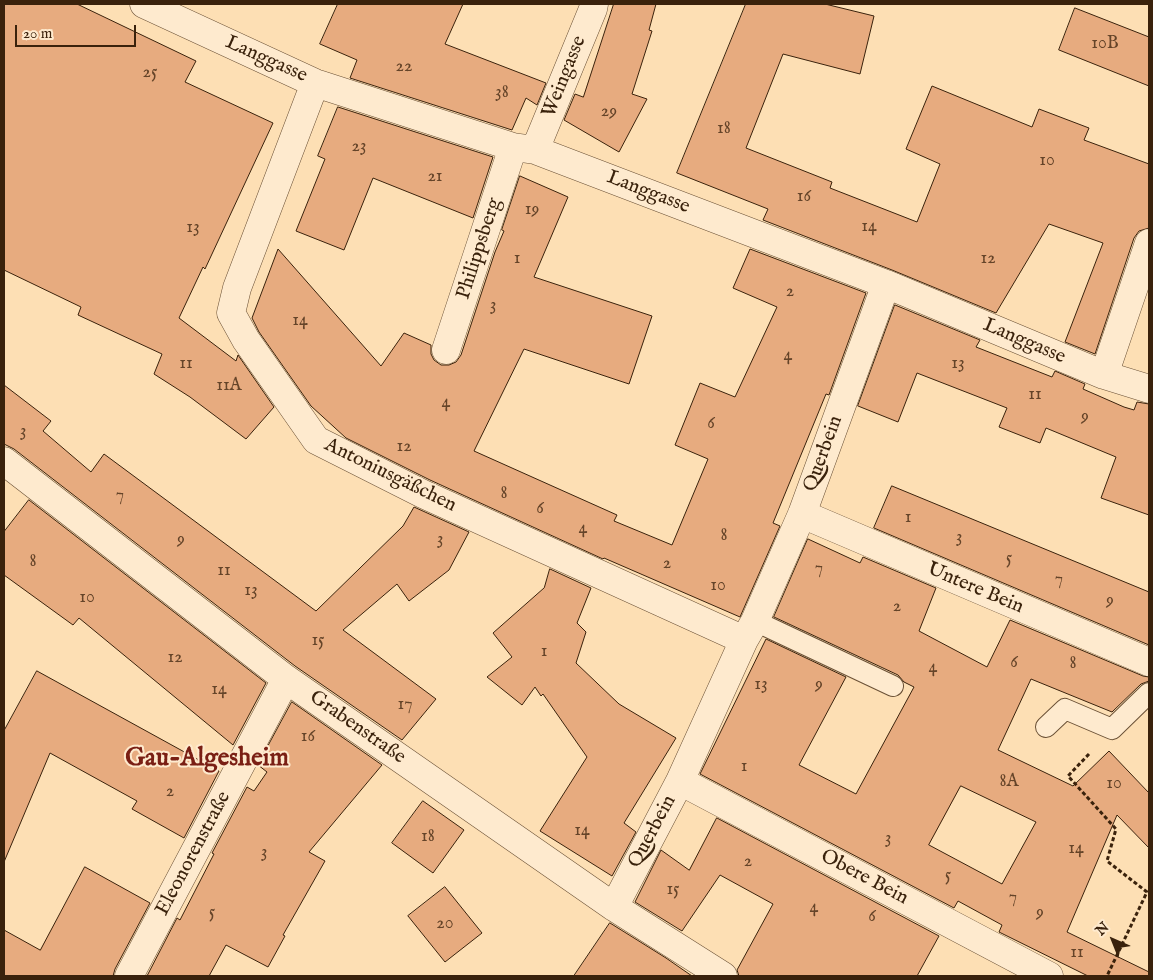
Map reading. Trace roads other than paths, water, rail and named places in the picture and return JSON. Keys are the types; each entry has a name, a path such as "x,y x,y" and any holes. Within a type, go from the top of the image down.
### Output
{"street":[{"name":"Weingasse","path":"524,149 593,10 594,4"},
{"name":"Langgasse","path":"155,6 316,83 524,149 886,284 1104,375 1149,389"},
{"name":"Antoniusgäßchen","path":"316,83 244,269 231,313 246,340 316,440 423,494 750,630"},
{"name":"Philippsberg","path":"446,350 524,149"},
{"path":"1104,375 1149,243"},
{"name":"Querbein","path":"614,907 680,781 802,514 886,284"},
{"name":"Grabenstraße","path":"4,461 286,679 614,907 723,976"},
{"name":"Untere Bein","path":"802,514 1149,662"},
{"name":"Eleonorenstraße","path":"129,976 286,679"},
{"name":"Obere Bein","path":"680,781 1049,976"}],"lane":[{"path":"750,630 893,686"},
{"path":"1046,727 1065,710 1112,729 1149,693"}],"district":[{"name":"Gau-Algesheim","path":"207,760"}]}
